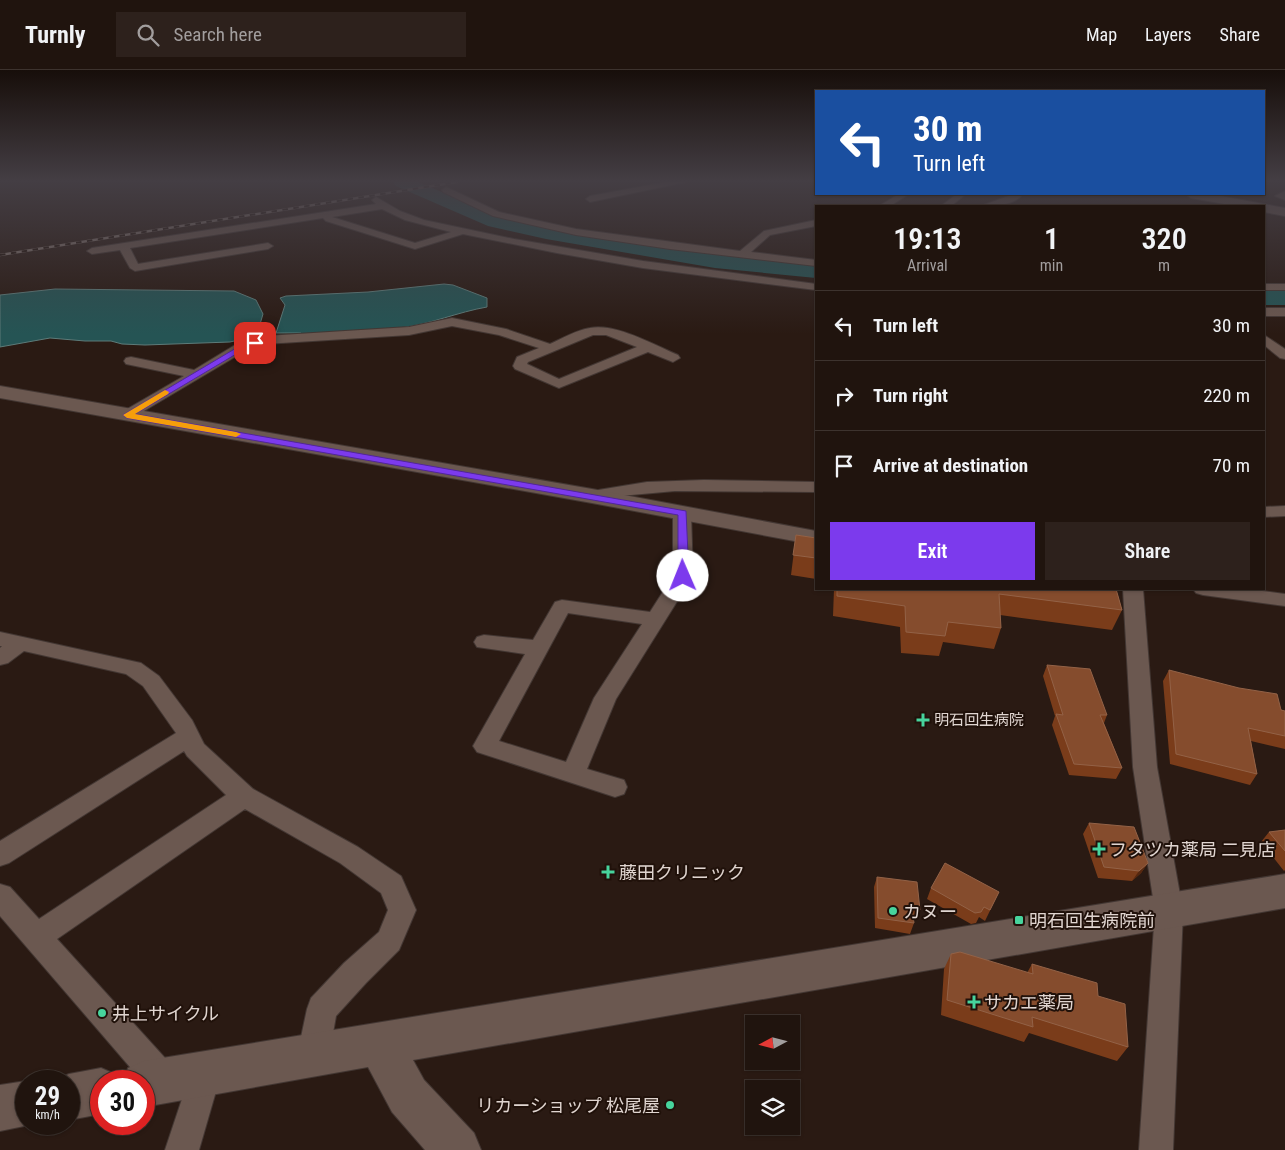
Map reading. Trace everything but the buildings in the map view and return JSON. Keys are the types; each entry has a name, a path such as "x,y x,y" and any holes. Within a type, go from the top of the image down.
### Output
{"street":[{"path":"124,247 135,268 262,239 280,232"},
{"path":"372,232 415,246 459,232"},
{"path":"469,232 616,262 815,287"},
{"path":"586,232 742,256 815,263"},
{"path":"742,256 767,232"},
{"path":"92,251 124,247 262,239"},
{"path":"1265,287 1285,287"},
{"path":"1265,312 1285,312"},
{"path":"127,415 245,345 265,340 409,331 452,322 502,332 551,348"},
{"path":"648,347 559,384 520,366 522,360 591,331 608,331 648,347 673,358"},
{"path":"1265,340 1284,355"},
{"path":"116,369 144,354"},
{"path":"1265,358 1284,355"},
{"path":"131,361 196,374"},
{"path":"0,392 592,496 815,538"},
{"path":"592,496 623,489 725,485 815,487"},
{"path":"1265,512 1285,511"},
{"path":"573,774 605,698 683,576 682,513"},
{"path":"1133,590 1145,767 1169,911 1156,1150"},
{"path":"1210,590 1285,600"},
{"path":"616,788 485,746 562,606 656,619"},
{"path":"0,658 11,641 133,668 152,681 184,726 195,750 244,796 356,860 391,885 402,910 389,941 355,973 322,1009 313,1056"},
{"path":"484,642 538,648"},
{"path":"0,855 189,736"},
{"path":"36,937 244,796"},
{"path":"155,1082 1285,891"},
{"path":"0,896 36,937 143,1070"},
{"path":"380,1045 408,1096 456,1150"},
{"path":"182,1150 205,1074"},
{"path":"0,1108 15,1106"}],"water":[{"path":"444,284 453,285 487,298 487,307 401,328 302,335 301,333 276,333 285,305 280,298 286,296 368,292"},
{"path":"55,289 234,291 256,300 263,314 258,331 247,338 230,342 145,345 50,338 0,347 0,295"}],"waterway":[{"path":"543,232 715,261 815,271"},
{"path":"1265,298 1285,298"}],"railway":[{"path":"0,255 141,232"}],"slow traffic":[{"path":"165,392 127,415 236,434"}],"place":[{"name":"明石回生病院","path":"923,720"},
{"name":"フタツカ薬局 二見店","path":"1099,849"},
{"name":"藤田クリニック","path":"608,872"},
{"name":"カヌー","path":"893,911"},
{"name":"明石回生病院前","path":"1019,920"},
{"name":"サカエ薬局","path":"974,1002"},
{"name":"井上サイクル","path":"102,1013"},
{"name":"リカーショップ 松尾屋","path":"670,1105"}],"route":[{"path":"255,343 245,345 127,415 682,513 683,576"}]}
